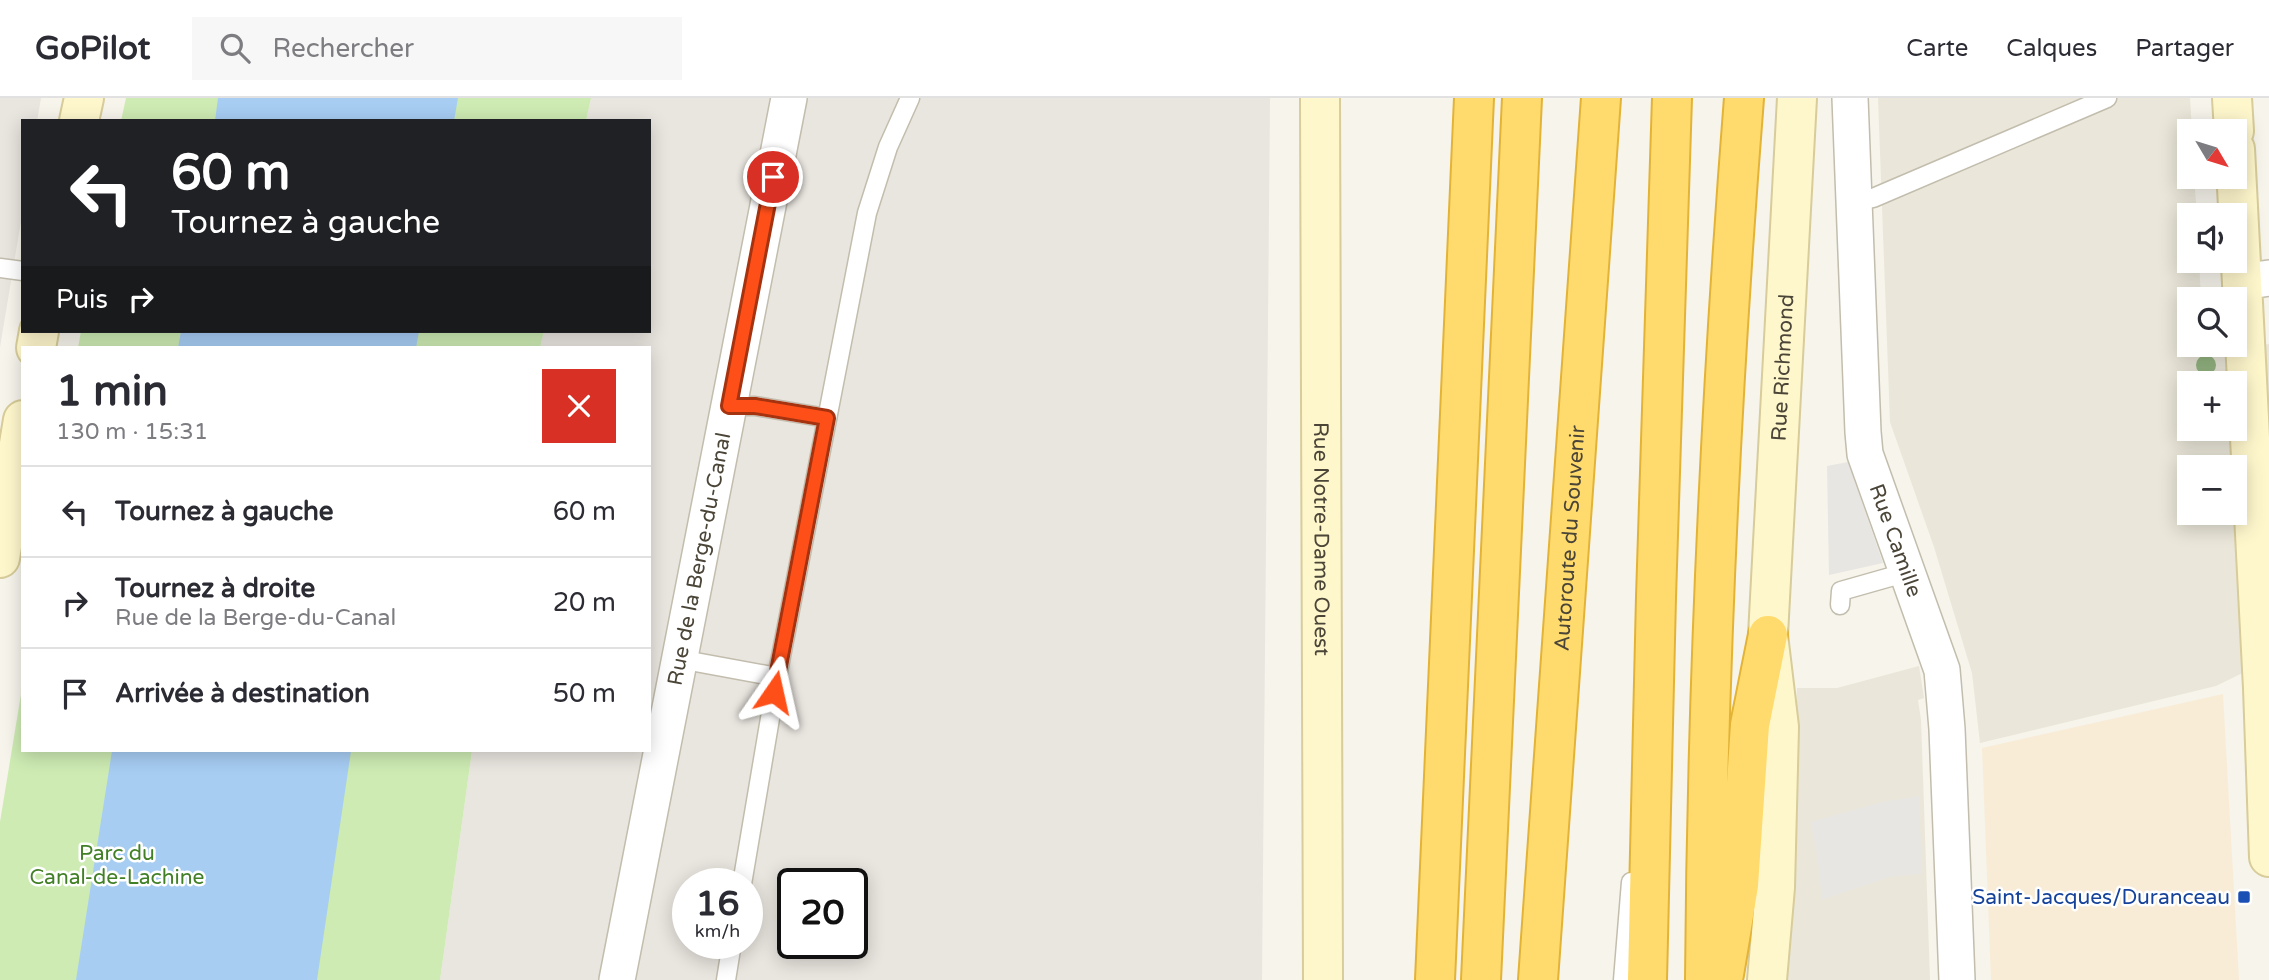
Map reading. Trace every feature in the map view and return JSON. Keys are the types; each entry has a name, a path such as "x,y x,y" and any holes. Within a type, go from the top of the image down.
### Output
{"highway":[{"path":"1435,980 1474,98"},
{"path":"1481,980 1522,98"},
{"name":"Autoroute du Souvenir","path":"1538,980 1601,98"},
{"path":"1647,980 1672,98"},
{"path":"1705,980 1706,829 1727,334 1744,98"},
{"path":"1723,980 1739,885 1750,725 1768,635"}],"main road":[{"path":"79,119 84,98"},
{"name":"Rue Notre-Dame Ouest","path":"1321,98 1323,980"},
{"name":"Rue Richmond","path":"1767,980 1775,887 1779,740 1768,635 1797,98"},
{"path":"2232,98 2233,119"},
{"path":"2241,189 2255,280 2269,857"},
{"path":"0,558 6,490 21,428"}],"street":[{"name":"Rue de la Berge-du-Canal","path":"617,980 789,98"},
{"name":"Rue Camille","path":"1850,98 1866,454 1936,650 1944,686 1957,980"}],"lane":[{"path":"745,868 777,677 867,213 888,146 910,98"},
{"path":"1854,202 1873,198 2107,98"},
{"path":"0,268 21,271"},
{"path":"729,406 755,406 827,418"},
{"path":"1840,606 1841,591 1908,572"},
{"path":"1623,980 1656,597"},
{"path":"679,659 777,677"},
{"path":"726,980 729,959"}],"shaded area":[{"path":"0,98 41,98 37,119 21,119 21,221 0,347"},
{"path":"591,98 1270,98 1262,980 440,980 472,752 651,752 651,346 540,346 544,333 651,333 651,119 586,119"},
{"path":"1878,98 2190,98 2191,119 2177,119 2177,189 2195,189 2196,203 2177,203 2177,273 2200,273 2200,287 2177,287 2177,357 2247,357 2247,348 2269,344 2269,660 2216,686 1980,743 1972,673 1934,547 1890,422"},
{"path":"1848,462 1883,563 1829,575 1827,466"},
{"path":"1919,666 1924,698 1918,700 1921,720 1930,980 1783,980 1797,688 1837,688"},
{"path":"2223,694 2239,980 1991,980 1982,748"},
{"path":"1919,796 1922,874 1890,877 1822,900 1817,853 1810,822 1882,802"}],"green space":[{"path":"126,98 591,98 586,119 121,119"},
{"path":"81,333 544,333 540,346 78,346"},
{"name":"Parc du Canal-de-Lachine","path":"21,694 21,752 472,752 440,980 0,980 0,822"}],"water":[{"path":"218,98 458,98 454,119 215,119"},
{"path":"181,333 419,333 416,346 178,346"},
{"path":"112,752 351,752 317,980 76,980"}],"place":[{"name":"Saint-Jacques/Duranceau","path":"2244,897"}],"route":[{"path":"773,177 729,406 755,406 827,418 774,692"}]}
